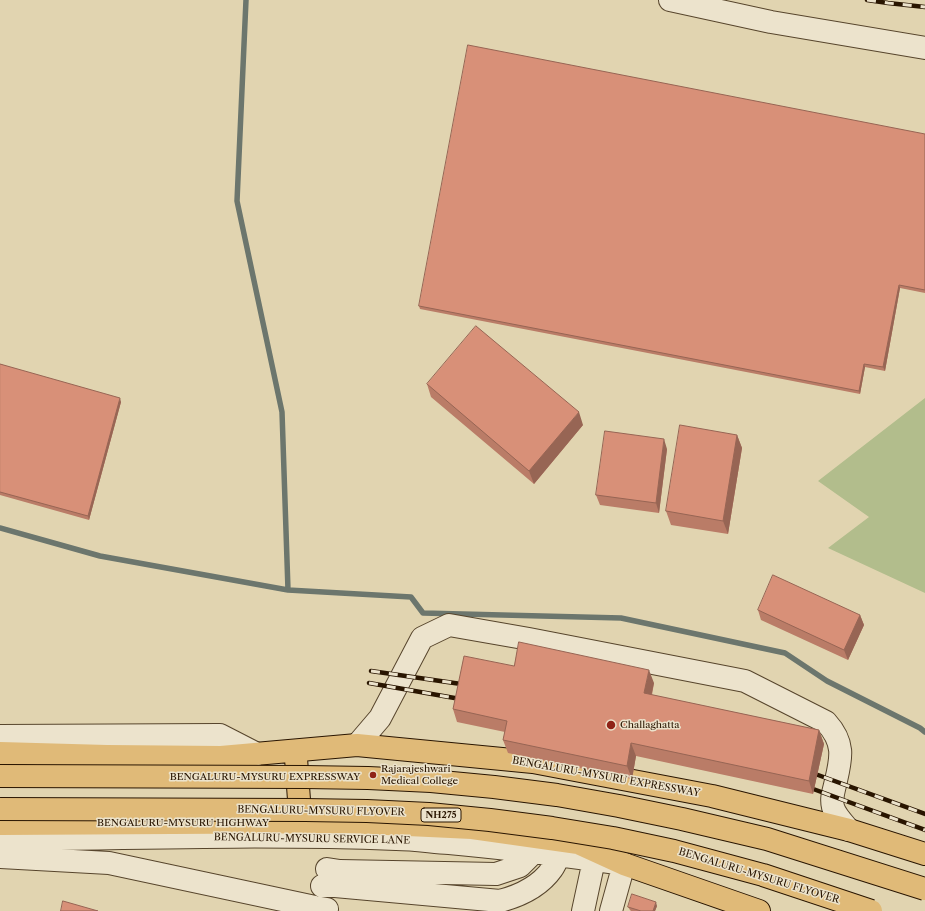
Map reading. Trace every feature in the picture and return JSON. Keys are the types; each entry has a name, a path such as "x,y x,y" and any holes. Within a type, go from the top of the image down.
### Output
{"highway":[{"name":"BENGALURU-MYSURU EXPRESSWAY","path":"0,753 221,757 357,745 533,762 712,796 849,830 925,854"},
{"path":"296,751 301,830"},
{"name":"BENGALURU-MYSURU EXPRESSWAY","path":"0,776 368,778 431,781 494,787 564,796 619,806 767,839 925,889"},
{"name":"BENGALURU-MYSURU FLYOVER","path":"0,809 367,811 429,814 490,820 567,830 614,838 674,851 763,876 871,911"},
{"name":"BENGALURU-MYSURU HIGHWAY","path":"0,824 301,830 344,822 472,828 578,843 624,864"},
{"name":"BENGALURU-MYSURU SERVICE LANE","path":"624,864 759,911"}],"street":[{"path":"670,0 771,22 925,48"},
{"path":"357,745 380,718 422,638 449,625 745,681 826,722 837,736 841,754 832,799 834,809 849,830"},
{"path":"0,736 220,735 257,754"},
{"name":"BENGALURU-MYSURU SERVICE LANE","path":"0,840 241,837 301,830 480,846 624,864"},
{"path":"331,878 496,874 520,866 534,852"},
{"path":"331,878 500,900 521,894 540,881 551,870 559,855"},
{"path":"0,857 109,863 321,909 331,878"},
{"path":"583,911 594,860"},
{"path":"611,911 624,864"}],"green space":[{"path":"925,398 925,593 828,548 869,517 818,481"}],"building":[{"path":"468,45 925,134 925,290 899,285 883,367 864,364 859,391 419,306"},
{"path":"476,326 579,412 529,471 427,384"},
{"path":"0,364 120,398 88,516 0,492"},
{"path":"680,425 737,435 723,521 666,511"},
{"path":"605,431 664,439 656,503 596,495"},
{"path":"773,575 860,615 844,650 758,610"},
{"path":"519,642 649,670 644,693 819,730 809,781 631,743 627,766 503,740 507,721 453,709 464,656 514,666"},
{"path":"632,894 656,902 653,911 641,911 628,907"},
{"path":"63,901 98,911 61,911"}],"waterway":[{"path":"0,528 100,556 288,590 282,412 237,201 246,0"},
{"path":"288,590 411,597 423,613 621,618 785,653 827,681 920,728 925,732"}],"railway":[{"path":"867,0 925,7"},
{"path":"371,671 468,685"},
{"path":"369,683 466,700"},
{"path":"807,771 925,814"},
{"path":"805,786 925,830"}],"place":[{"name":"Challaghatta","path":"611,725"},
{"name":"Rajarajeshwari Medical College","path":"373,775"}]}
